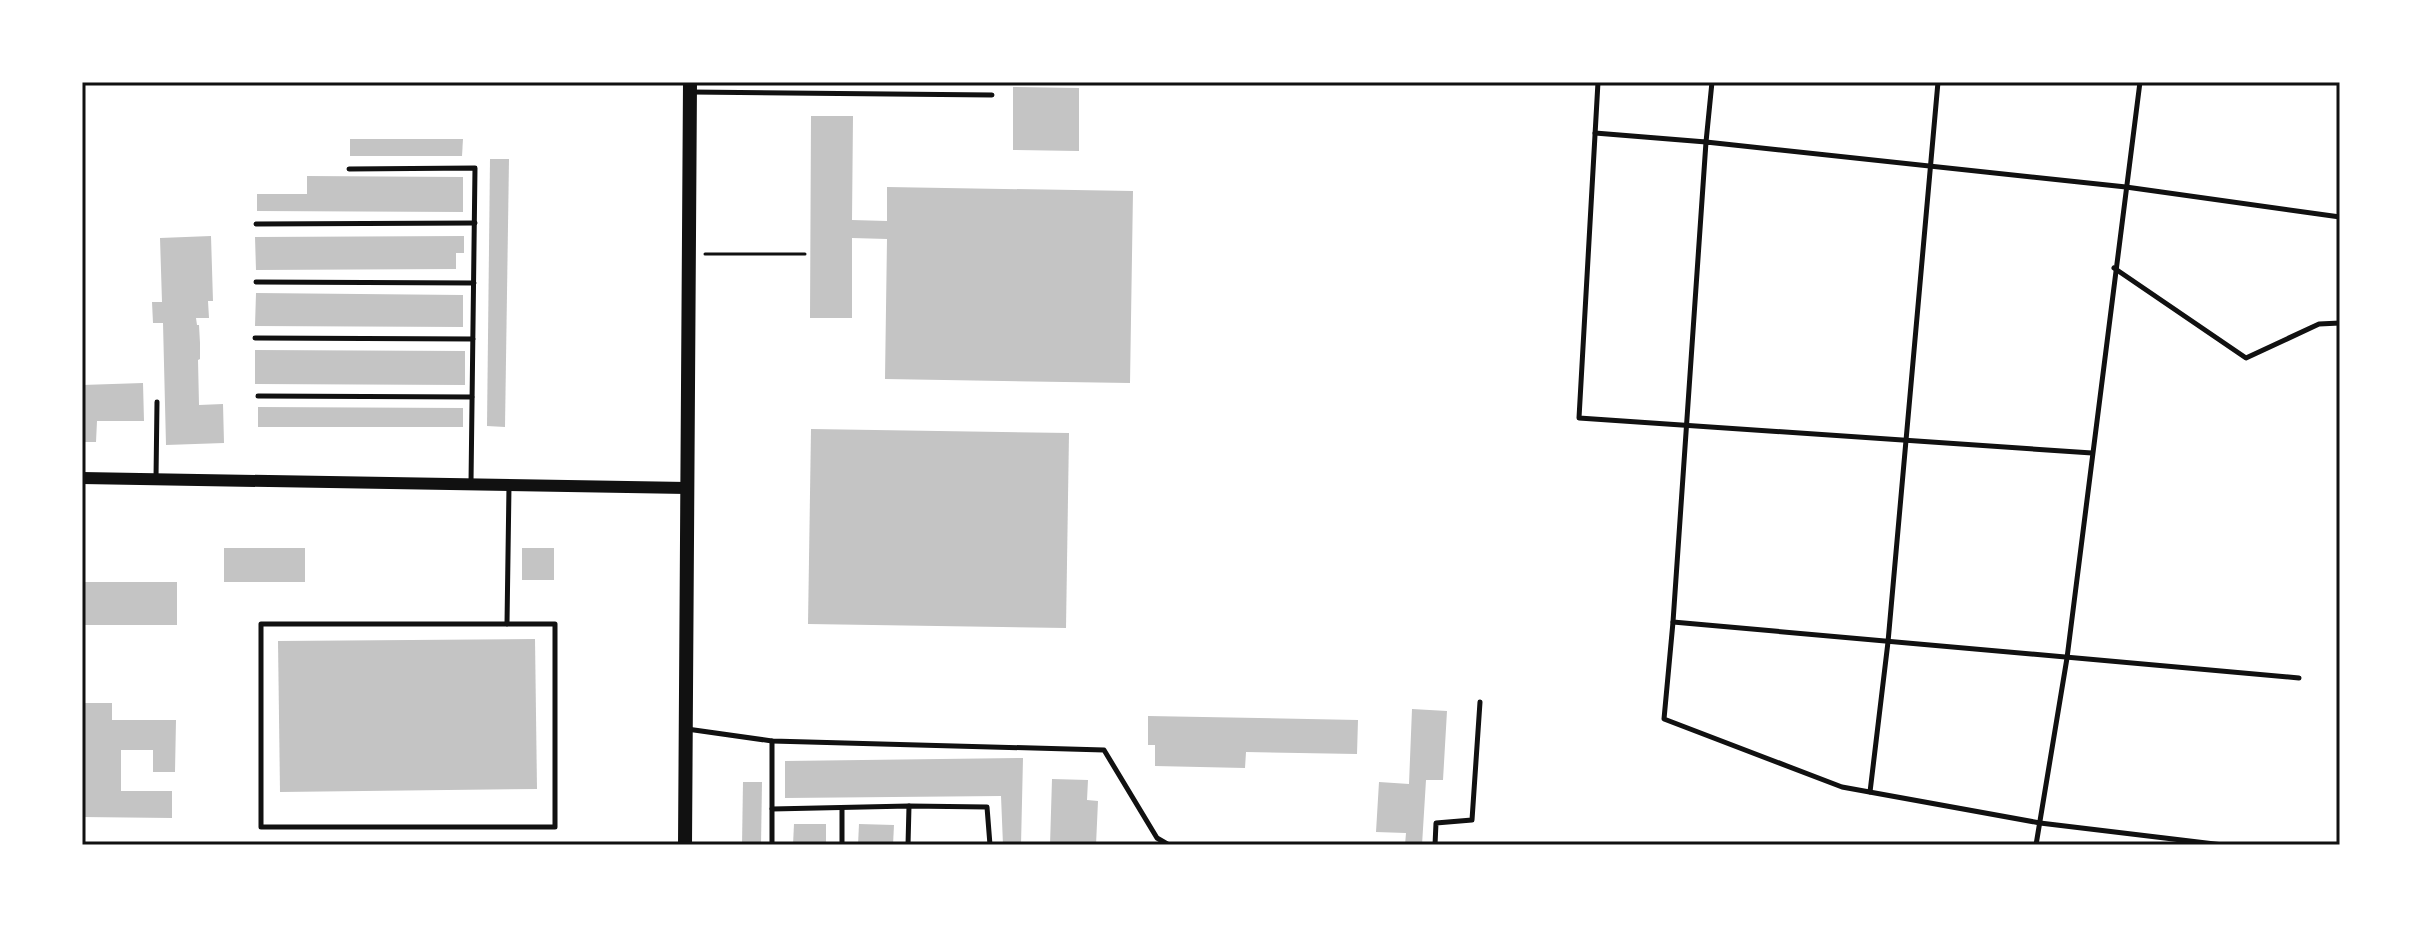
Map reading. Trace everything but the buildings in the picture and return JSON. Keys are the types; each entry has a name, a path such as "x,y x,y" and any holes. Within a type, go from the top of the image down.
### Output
{"main road":[{"path":"685,845 690,87"}],"street":[{"path":"82,478 687,488"}],"lane":[{"path":"1598,82 1579,418 2092,453"},
{"path":"1712,82 1664,719 1842,787 2040,823 2223,845"},
{"path":"1870,792 1888,642 1938,82"},
{"path":"2036,845 2067,658 2114,268 2140,82"},
{"path":"690,87 992,95"},
{"path":"1595,133 2126,187 2340,217"},
{"path":"349,169 475,168 471,484"},
{"path":"256,224 475,223"},
{"path":"2114,268 2246,358 2319,324 2340,323"},
{"path":"256,282 474,283"},
{"path":"255,338 473,339"},
{"path":"258,396 472,397"},
{"path":"156,479 157,402"},
{"path":"507,624 509,485"},
{"path":"1673,622 2299,678"},
{"path":"261,624 507,624 555,624 555,827 261,827 261,624"},
{"path":"1435,845 1436,823 1472,820 1480,702"},
{"path":"686,729 772,741 1104,750 1157,838 1169,845"},
{"path":"772,741 772,845"},
{"path":"908,845 909,806"},
{"path":"772,809 987,807 990,845"},
{"path":"842,809 842,845"}],"path":[{"path":"689,254 805,254"}]}
